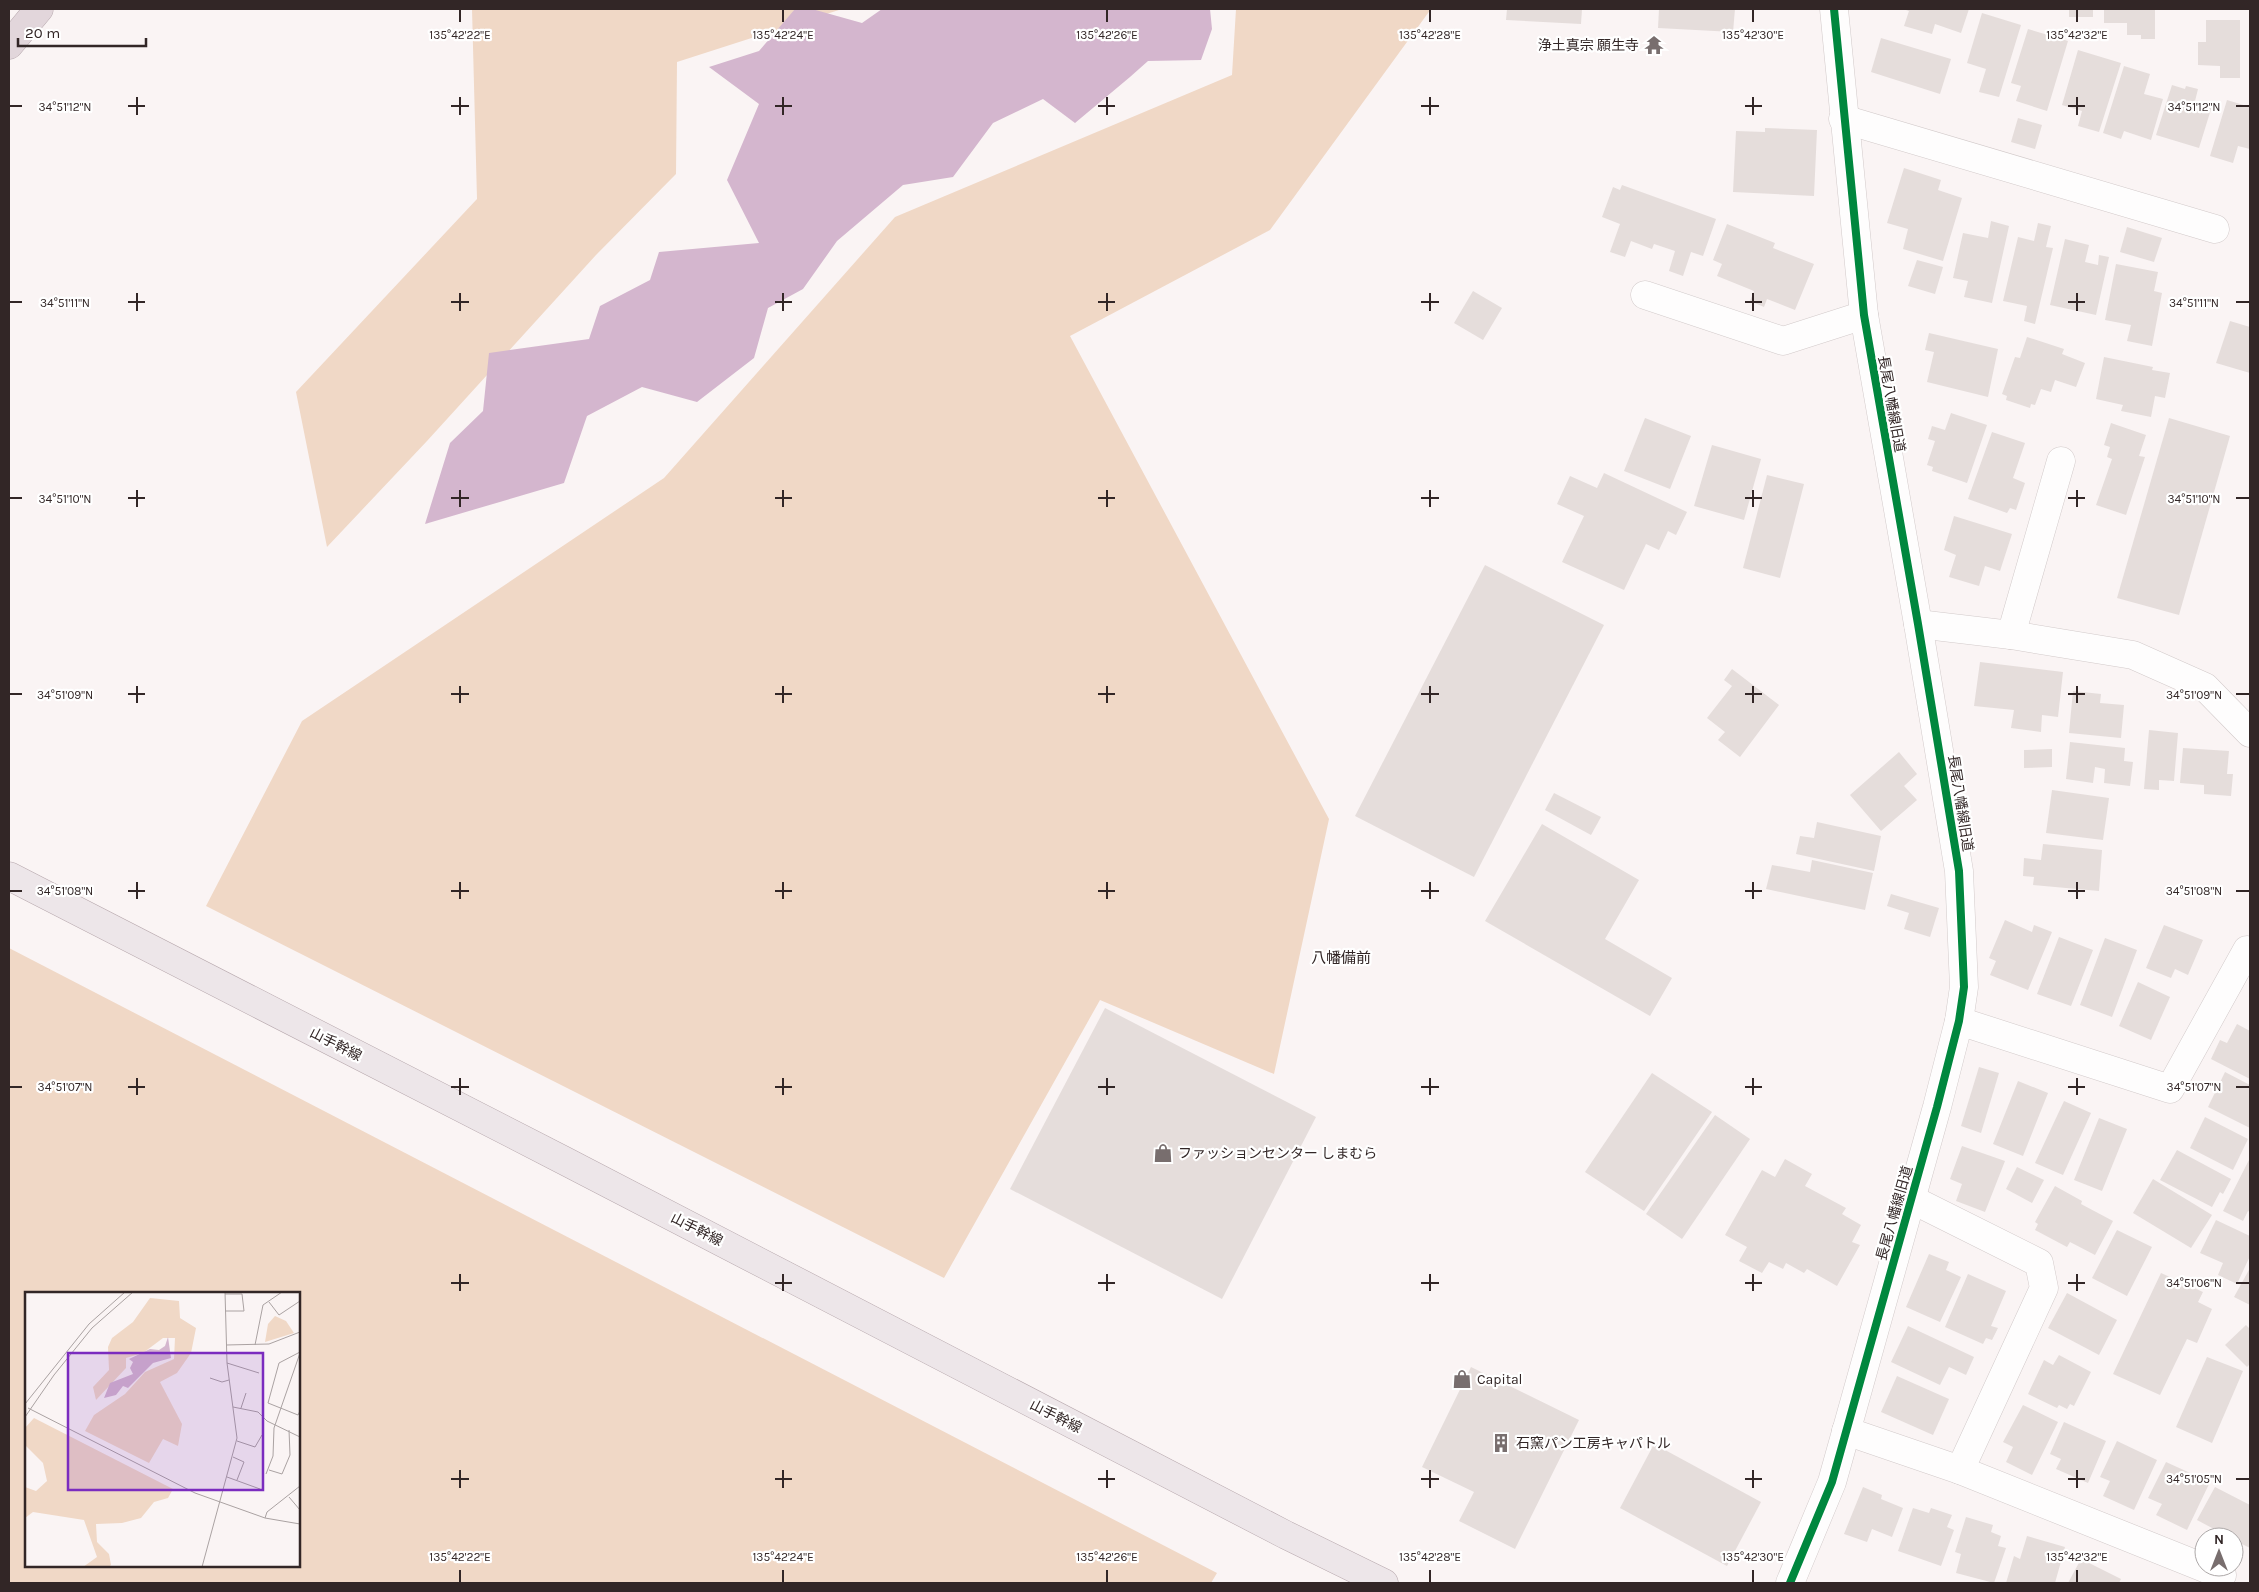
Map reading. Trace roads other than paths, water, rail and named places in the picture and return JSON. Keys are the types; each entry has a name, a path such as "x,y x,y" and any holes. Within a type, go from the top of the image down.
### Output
{"highway":[{"path":"9,45 39,9"}],"main road":[{"name":"山手幹線","path":"9,876 563,1160 1286,1535 1384,1583"}],"street":[{"name":"長尾八幡線旧道","path":"1790,1583 1832,1482 1911,1199 1958,1021 1964,987 1959,871 1864,315 1843,119 1834,9"},
{"path":"1843,119 2215,229"},
{"path":"1646,295 1783,341 1864,315"},
{"path":"2012,635 2061,461"},
{"path":"1918,624 2012,635 2132,655 2205,687 2250,733"},
{"path":"1958,1021 2170,1089 2247,950"},
{"path":"1911,1199 2039,1263 2044,1288 1960,1470"},
{"path":"1846,1432 1960,1470 2194,1565"}],"place":[{"name":"浄土真宗 願生寺","path":"1654,45"},
{"name":"ファッションセンター しまむら","path":"1163,1153"},
{"name":"Capital","path":"1462,1379"},
{"name":"石窯パン工房キャパトル","path":"1501,1443"}],"district":[{"name":"八幡備前","path":"1341,958"}]}
